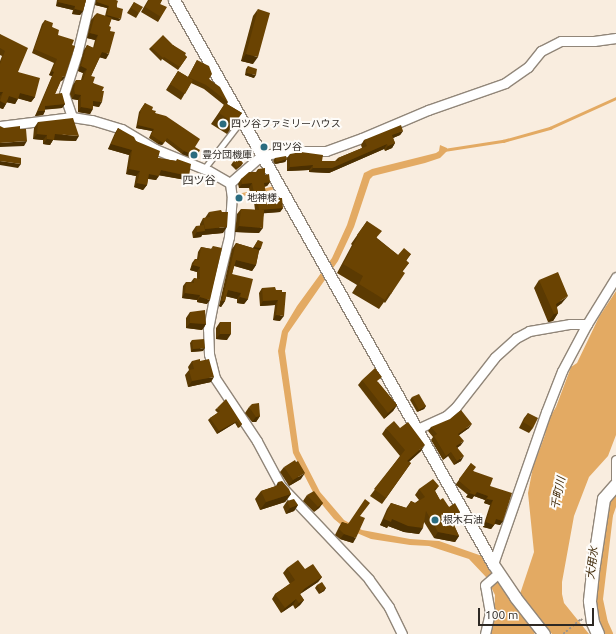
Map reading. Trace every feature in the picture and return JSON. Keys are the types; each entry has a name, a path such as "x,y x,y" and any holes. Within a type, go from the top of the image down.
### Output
{"main road":[{"path":"598,634 593,623 590,601 594,565 604,499 616,485"}],"street":[{"path":"72,117 64,94 77,54 90,0"},
{"path":"174,0 496,570 542,632"},
{"path":"230,183 262,155 296,151 326,151 362,138 428,110 506,83 528,67 541,51 561,41 594,41 616,38"},
{"path":"0,126 72,117 92,120 122,129 155,149 204,169 230,183"},
{"path":"230,183 232,198 229,237 208,328 209,354 214,378 257,441 281,486 369,579 389,607 402,634"},
{"path":"485,634 490,613 486,585 496,570 546,412 562,371 587,324 616,277"},
{"path":"417,429 446,416 456,407 495,357 516,338 529,331 570,324 587,324"},
{"path":"616,460 616,479"}],"lane":[{"path":"204,169 242,120"}],"path":[{"path":"563,634 580,620"}],"water":[{"name":"千町川","path":"440,145 447,148 447,151 440,158 373,176 370,179 354,227 338,261 288,333 285,351 299,451 320,492 344,520 362,530 410,539 439,541 482,556 513,604 520,594 534,552 528,493 533,467 545,435 547,422 556,407 571,367 577,363 599,317 616,291 616,435 608,456 589,477 574,516 562,582 564,603 589,634 552,634 543,623 534,634 491,634 494,619 495,595 486,577 469,559 429,546 410,545 371,539 345,528 334,519 315,496 293,453 278,351 282,331 297,306 332,258 347,225 364,173 372,169 436,153 439,151"}],"building":[{"path":"59,0 86,0 83,11 75,9 75,6 58,2"},
{"path":"97,0 118,1 116,7 123,9 121,19 107,15 109,6 97,2"},
{"path":"149,0 162,0 160,4 167,7 161,17 145,7"},
{"path":"134,2 143,7 139,13 131,8"},
{"path":"258,9 270,13 258,57 246,54"},
{"path":"97,13 112,18 109,26 111,27 110,31 115,32 109,54 102,52 91,76 95,77 93,83 104,87 102,91 104,91 102,102 93,101 93,109 81,107 81,95 75,94 74,89 76,80 83,80 87,69 81,66 87,45 94,48 98,35 90,33 95,15"},
{"path":"45,20 53,23 52,27 59,30 58,35 74,40 72,45 75,46 65,77 63,76 55,94 62,93 65,104 45,106 45,111 38,111 54,72 52,71 57,59 34,49"},
{"path":"0,34 28,48 18,72 40,78 35,97 20,93 18,99 9,96 6,104 0,101 3,92 0,92 0,64 5,51 0,48"},
{"path":"163,35 173,45 186,53 185,55 187,57 180,67 164,57 163,58 151,47"},
{"path":"197,60 209,66 212,74 209,79 220,87 228,102 206,85 188,77"},
{"path":"248,66 257,69 256,75 247,73"},
{"path":"178,71 193,80 185,94 170,84"},
{"path":"145,103 153,107 152,110 156,111 155,113 166,116 200,139 195,147 200,150 197,156 184,151 167,138 164,143 160,141 151,135 154,129 138,125 141,109"},
{"path":"225,103 242,113 234,123 219,113"},
{"path":"73,118 79,136 55,134 54,140 47,139 47,135 37,134 38,122"},
{"path":"401,125 403,131 392,135 395,143 388,146 387,144 332,168 313,168 313,165 290,167 290,154 301,152 323,155 322,161 339,161 338,158 367,146 364,140"},
{"path":"0,126 4,128 20,126 20,129 26,129 27,141 0,143"},
{"path":"118,128 134,137 136,141 160,151 158,158 177,161 177,159 191,164 189,176 161,170 159,176 149,174 147,185 137,183 140,171 129,169 132,150 111,144"},
{"path":"0,154 21,158 21,164 0,161"},
{"path":"286,156 287,159 277,162 275,158"},
{"path":"238,157 243,163 237,167 233,162"},
{"path":"265,168 265,175 269,174 270,182 264,183 267,198 282,198 283,208 259,210 252,183 242,184 241,179 249,172 258,172 258,169"},
{"path":"241,209 264,210 263,228 239,226"},
{"path":"221,210 222,212 228,212 227,227 205,229 203,218 210,217 209,212"},
{"path":"367,221 382,231 376,238 398,255 404,248 411,254 406,260 409,263 402,271 405,273 391,294 389,293 385,300 359,284 363,276 343,264 358,236 357,235"},
{"path":"204,225 205,231 197,232 196,226"},
{"path":"258,240 263,242 261,248 254,247"},
{"path":"236,243 259,250 256,265 236,260 232,274 253,279 248,299 240,297 241,293 228,290 225,301 222,301"},
{"path":"213,246 222,248 210,300 200,297 200,295 185,293 186,282 194,283 194,278 200,279 200,267 193,265 195,259 199,260 201,247 212,249"},
{"path":"558,272 568,296 556,304 558,313 554,314 539,280"},
{"path":"275,287 276,290 286,292 284,316 276,315 278,300 263,301 262,288"},
{"path":"205,310 206,324 190,323 190,312"},
{"path":"220,322 231,322 231,334 220,334"},
{"path":"204,339 205,348 193,349 192,340"},
{"path":"200,359 200,361 209,359 214,377 192,381 189,370 194,369 192,361"},
{"path":"375,368 382,377 377,381 397,405 388,413 362,380"},
{"path":"419,394 426,406 419,410 412,397"},
{"path":"226,399 242,424 240,426 237,421 219,431 210,418 220,411 217,408"},
{"path":"259,403 260,416 256,417 249,407 252,404"},
{"path":"461,410 472,424 458,434 464,441 456,446 464,456 457,461 451,452 446,456 434,436 437,434 431,427 450,419"},
{"path":"528,413 538,418 533,428 523,422"},
{"path":"394,421 400,428 408,422 425,445 407,461 411,463 386,498 374,489 405,450 386,428"},
{"path":"295,460 296,462 298,461 305,473 293,480 284,467"},
{"path":"471,463 476,467 473,471 493,478 490,486 512,493 503,521 496,519 494,525 486,522 493,500 487,499 488,496 477,492 475,495 469,493 471,491 459,481"},
{"path":"433,479 439,486 434,489 440,500 443,498 449,507 455,503 460,512 451,518 459,536 438,532 426,511 423,528 408,526 392,519 391,522 384,519 391,503 407,508 411,501 415,503 425,497 419,489"},
{"path":"282,481 289,489 291,494 266,502 261,491 279,485 278,482"},
{"path":"314,491 323,503 318,507 307,495"},
{"path":"294,499 298,505 290,508 287,501"},
{"path":"365,499 370,503 360,516 365,518 356,538 344,534 339,529 342,522 348,524"},
{"path":"298,560 305,569 313,564 322,577 304,589 300,594 304,600 299,603 296,599 285,608 275,594 295,580 287,568"},
{"path":"322,582 326,588 321,592 317,585"}],"waterway":[{"path":"444,150 503,141 550,128 616,98"},
{"path":"263,190 274,187"},
{"path":"237,195 252,192"},
{"name":"大用水","path":"609,634 604,623 599,599 609,515 616,495"}],"place":[{"name":"四ツ谷ファミリーハウス","path":"223,124"},
{"name":"四ツ谷","path":"264,147"},
{"name":"豊分団機庫","path":"194,155"},
{"name":"地神様","path":"239,198"},
{"name":"根木石油","path":"435,520"}],"district":[{"name":"四ツ谷","path":"199,180"}]}
